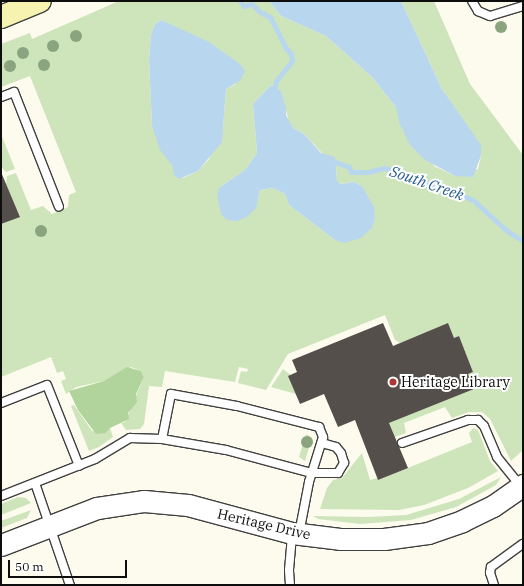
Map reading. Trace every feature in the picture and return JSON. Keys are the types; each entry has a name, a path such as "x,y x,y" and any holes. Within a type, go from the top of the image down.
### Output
{"main road":[{"path":"1,17 40,1"}],"street":[{"name":"Heritage Drive","path":"1,545 97,508 144,501 188,505 296,534 362,540 428,533 474,516 522,487"}],"lane":[{"path":"472,1 478,11 490,16 523,6"},
{"path":"1,97 14,92 59,206"},
{"path":"1,403 47,385 78,466"},
{"path":"162,439 170,394 315,425 322,433 322,443 312,473 296,534 289,570 290,585"},
{"path":"402,443 468,420 478,420 484,426 497,457 522,487"},
{"path":"1,496 78,466 130,438 162,439 226,450 312,473 334,474 343,466 343,458 339,449 322,443"},
{"path":"36,483 52,525 70,585"},
{"path":"494,585 490,573 491,567 523,544"}],"green space":[{"path":"119,1 269,1 281,16 326,36 372,77 396,107 434,166 455,176 478,169 481,156 467,126 442,89 401,1 434,1 470,84 523,155 523,450 511,461 490,419 482,412 469,412 452,418 445,407 404,423 406,433 395,437 389,423 474,389 468,374 473,372 459,336 454,338 448,324 400,343 395,340 385,315 288,354 266,390 238,383 241,371 247,372 248,369 239,367 235,382 165,371 162,387 149,386 144,424 140,429 126,430 121,423 125,422 144,377 141,371 131,367 104,381 76,387 66,394 61,381 66,379 63,371 57,373 51,357 1,377 1,224 20,216 6,184 7,176 16,173 31,210 43,206 52,214 68,207 69,195 76,192 30,76 1,87 1,44 30,33 32,39","holes":["161,20 171,25 236,84 226,89 223,128 209,159 198,171 183,178 175,169 152,126 149,59 151,34 155,24","271,85 281,91 289,122 293,128 304,134 336,168 337,181 340,184 354,182 362,186 364,192 335,240 289,205 285,194 273,188 260,190 258,198 220,187 245,170 257,153 253,104"]},
{"path":"1,134 15,169 6,172 1,167"},
{"path":"127,367 141,371 144,377 136,394 137,402 128,413 129,419 110,428 106,433 96,434 78,410 69,391 104,381"},
{"path":"283,369 291,375 296,394 271,387"},
{"path":"74,405 92,431 106,433 110,428 113,437 99,447 89,451 71,406"},
{"path":"473,428 478,430 490,461 498,471 468,488 424,505 399,510 320,509 327,488 333,480 342,478 362,453 370,480 377,478 378,480 472,442 469,433"},
{"path":"306,434 312,438 305,461 299,457"},
{"path":"501,477 496,485 456,507 411,520 360,524 318,519 313,516 368,517 406,515 459,499"},
{"path":"18,497 26,498 31,503 1,515 1,504"},
{"path":"31,510 27,518 1,528 1,521"}],"water":[{"path":"269,1 401,1 442,89 481,145 481,156 473,177 455,176 425,160 410,145 399,122 396,107 372,77 326,36 281,16"},
{"path":"161,20 209,42 240,64 245,71 240,81 226,89 222,142 198,171 179,179 174,175 172,165 160,150 152,126 149,59 151,34 155,24"},
{"path":"271,85 281,91 286,108 286,115 293,128 304,134 321,153 335,157 337,180 340,184 354,182 362,186 374,207 375,218 372,228 361,238 344,243 335,240 289,205 285,194 273,188 260,190 256,208 247,217 237,221 227,220 221,214 217,194 220,187 245,170 257,153 253,104"}],"building":[{"path":"1,172 20,217 1,224"},
{"path":"383,323 393,346 448,323 454,338 459,336 473,372 468,374 474,389 389,423 408,468 378,480 355,420 338,427 324,394 300,404 288,376 297,372 292,360"}],"waterway":[{"name":"South Creek","path":"240,1 244,6 252,4 260,12 270,17 285,47 291,54 292,61 276,81 274,94"},
{"name":"South Creek","path":"330,160 349,167 351,172 368,172 384,168 397,171 473,200 506,230 523,241"}],"place":[{"name":"Heritage Library","path":"393,382"}]}
